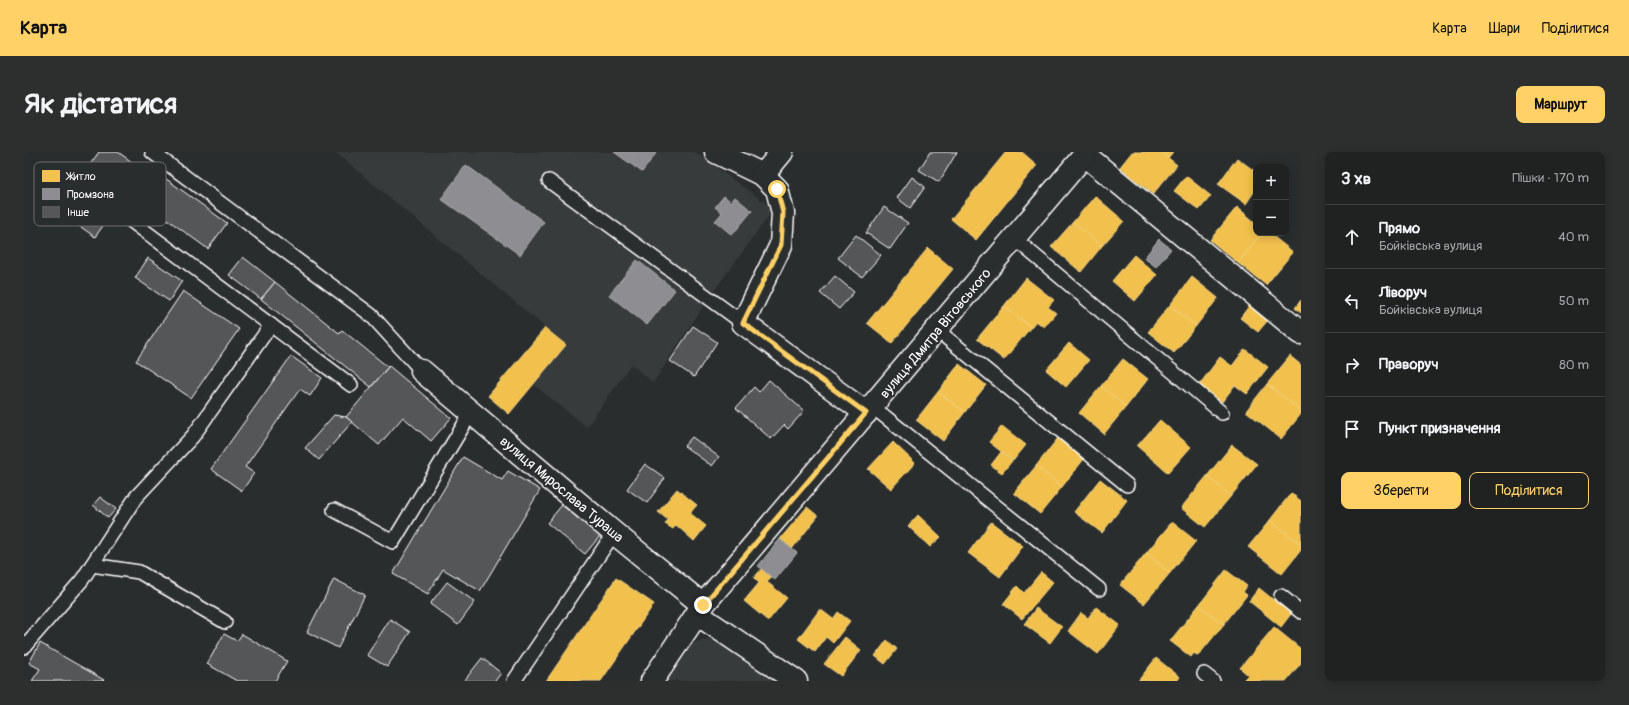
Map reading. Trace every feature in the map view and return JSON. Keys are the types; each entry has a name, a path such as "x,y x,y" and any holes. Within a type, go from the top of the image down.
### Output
{"street":[{"path":"716,152 763,175 777,189 783,213 781,245 743,323 869,410"},
{"path":"763,175 782,152"},
{"name":"вулиця Дмитра Вітовського","path":"652,681 700,609 1086,154 1301,333"},
{"name":"вулиця Мирослава Тураша","path":"422,371 614,533 700,609 796,681"}],"lane":[{"path":"152,152 165,162"},
{"path":"166,162 371,315 422,371"},
{"path":"548,181 743,323"},
{"path":"137,226 351,385"},
{"path":"1015,239 1222,413"},
{"path":"24,647 82,580 136,497 193,436 271,325"},
{"path":"937,330 1127,485"},
{"path":"869,410 1098,589"},
{"path":"334,510 394,542 472,413"},
{"path":"514,681 614,533"},
{"path":"92,565 139,572 225,622"},
{"path":"1281,596 1301,612"}],"shaded area":[{"path":"335,152 695,152 774,209 708,299 653,383 631,364 587,427 534,385 566,345"},
{"path":"718,637 783,681 666,681 691,643"}],"building: Житло":[{"path":"1006,152 1022,152 1037,165 976,240 951,219"},
{"path":"1132,152 1161,152 1177,165 1153,194 1120,167"},
{"path":"1161,152 1173,152 1168,158"},
{"path":"1237,158 1253,170 1253,194 1246,204 1218,184"},
{"path":"1186,176 1211,196 1199,210 1174,191"},
{"path":"1095,196 1124,221 1102,246 1073,222"},
{"path":"1237,207 1253,220 1253,236 1260,236 1238,263 1210,240"},
{"path":"1073,222 1102,246 1081,272 1051,247"},
{"path":"1260,236 1273,236 1293,252 1266,285 1238,263"},
{"path":"928,248 953,269 892,343 867,323"},
{"path":"1134,255 1157,275 1135,301 1112,281"},
{"path":"1192,277 1218,298 1196,326 1170,305"},
{"path":"1026,278 1054,300 1048,307 1056,313 1044,327 1036,321 1031,327 1004,306"},
{"path":"1301,300 1301,313 1295,308"},
{"path":"1170,305 1196,326 1174,353 1148,332"},
{"path":"1250,305 1268,320 1258,332 1240,318"},
{"path":"1004,306 1031,327 1004,360 977,339"},
{"path":"545,328 566,345 509,414 488,396"},
{"path":"1069,343 1089,360 1066,387 1046,370"},
{"path":"1245,349 1268,367 1247,394 1235,385 1222,402 1199,385 1220,357 1232,366"},
{"path":"1290,356 1301,365 1301,411 1267,384"},
{"path":"1123,359 1148,379 1126,407 1101,386"},
{"path":"959,364 986,385 965,412 938,392"},
{"path":"1267,384 1301,411 1301,414 1281,439 1246,411"},
{"path":"1101,386 1126,407 1104,434 1079,413"},
{"path":"938,392 965,412 943,441 916,420"},
{"path":"1160,420 1191,447 1168,473 1137,446"},
{"path":"1002,426 1026,445 1013,461 989,442"},
{"path":"1058,438 1084,459 1062,487 1036,466"},
{"path":"893,442 915,463 891,489 868,469"},
{"path":"1232,445 1257,464 1231,496 1207,476"},
{"path":"1001,452 1012,461 1002,473 991,465"},
{"path":"1036,466 1062,487 1040,514 1014,493"},
{"path":"1207,476 1231,496 1205,527 1181,508"},
{"path":"1100,479 1127,500 1102,533 1074,512"},
{"path":"677,489 697,505 690,513 706,526 694,541 676,525 673,529 665,524 668,520 658,512"},
{"path":"1291,493 1301,501 1301,545 1270,520"},
{"path":"807,507 818,516 792,549 780,539"},
{"path":"918,515 941,537 930,547 908,526"},
{"path":"1270,520 1301,545 1301,550 1282,574 1248,547"},
{"path":"991,522 1023,546 1000,577 968,553"},
{"path":"1172,522 1196,541 1170,573 1146,553"},
{"path":"1146,553 1170,573 1144,604 1120,585"},
{"path":"762,568 772,576 767,582 787,598 768,621 744,601 759,583 754,578"},
{"path":"1226,570 1247,586 1243,592 1247,595 1224,624 1199,605"},
{"path":"1041,572 1053,582 1022,619 1003,604 1017,586 1024,593"},
{"path":"616,578 654,604 601,681 546,681"},
{"path":"1259,588 1291,614 1281,627 1249,601"},
{"path":"1199,605 1224,624 1198,656 1194,653 1191,657 1170,641"},
{"path":"1096,607 1120,625 1098,654 1068,631 1081,613 1088,618"},
{"path":"1036,608 1062,627 1050,643 1024,624"},
{"path":"820,609 833,619 838,612 850,621 833,643 826,637 815,652 798,639"},
{"path":"1274,627 1301,649 1301,663 1286,681 1242,681 1248,675 1240,668"},
{"path":"845,637 861,650 841,676 824,664"},
{"path":"887,640 897,649 885,664 875,656"},
{"path":"1156,658 1180,677 1177,681 1138,681"}],"building: Промзона":[{"path":"614,152 657,152 642,172"},
{"path":"466,165 544,222 520,255 441,199"},
{"path":"724,196 731,202 735,197 752,211 732,235 715,221 722,213 715,207"},
{"path":"1159,239 1171,249 1156,267 1144,258"},
{"path":"637,260 675,290 647,325 609,295"},
{"path":"780,539 797,553 775,580 758,566"}],"building: Інше":[{"path":"99,152 118,152 132,162 92,162"},
{"path":"930,152 957,152 939,182 919,170"},
{"path":"912,177 925,187 910,208 897,198"},
{"path":"166,179 227,223 208,249 166,219"},
{"path":"884,207 908,223 890,249 866,233"},
{"path":"80,226 103,226 95,237"},
{"path":"856,235 881,255 862,277 838,258"},
{"path":"243,257 275,282 261,299 229,275"},
{"path":"148,258 182,281 169,301 135,278"},
{"path":"835,276 854,292 839,309 820,293"},
{"path":"275,282 339,333 342,330 388,367 371,387 261,299"},
{"path":"183,291 239,329 191,398 136,361"},
{"path":"693,326 717,342 694,377 670,361"},
{"path":"291,356 322,378 310,396 300,389 245,467 254,473 242,491 211,469"},
{"path":"389,366 451,418 431,441 403,417 379,445 346,417"},
{"path":"769,380 804,411 788,429 784,425 771,439 736,408 754,387 759,392"},
{"path":"334,415 346,417 352,422 319,460 305,448"},
{"path":"692,437 719,457 712,466 684,446"},
{"path":"463,457 502,480 508,471 540,490 480,591 443,569 428,594 393,574"},
{"path":"645,464 665,478 647,503 627,489"},
{"path":"100,497 116,509 108,518 93,505"},
{"path":"562,505 600,536 585,554 547,523"},
{"path":"334,579 365,595 338,648 307,632"},
{"path":"447,582 475,602 458,625 430,604"},
{"path":"390,619 410,632 387,667 367,655"},
{"path":"224,634 237,641 242,634 287,661 275,681 237,681 207,664"},
{"path":"40,643 104,680 32,681 40,669 29,663"},
{"path":"482,658 501,673 495,681 464,681"}],"route":[{"path":"703,605 866,413 743,323 781,245 783,213 777,189"}]}
